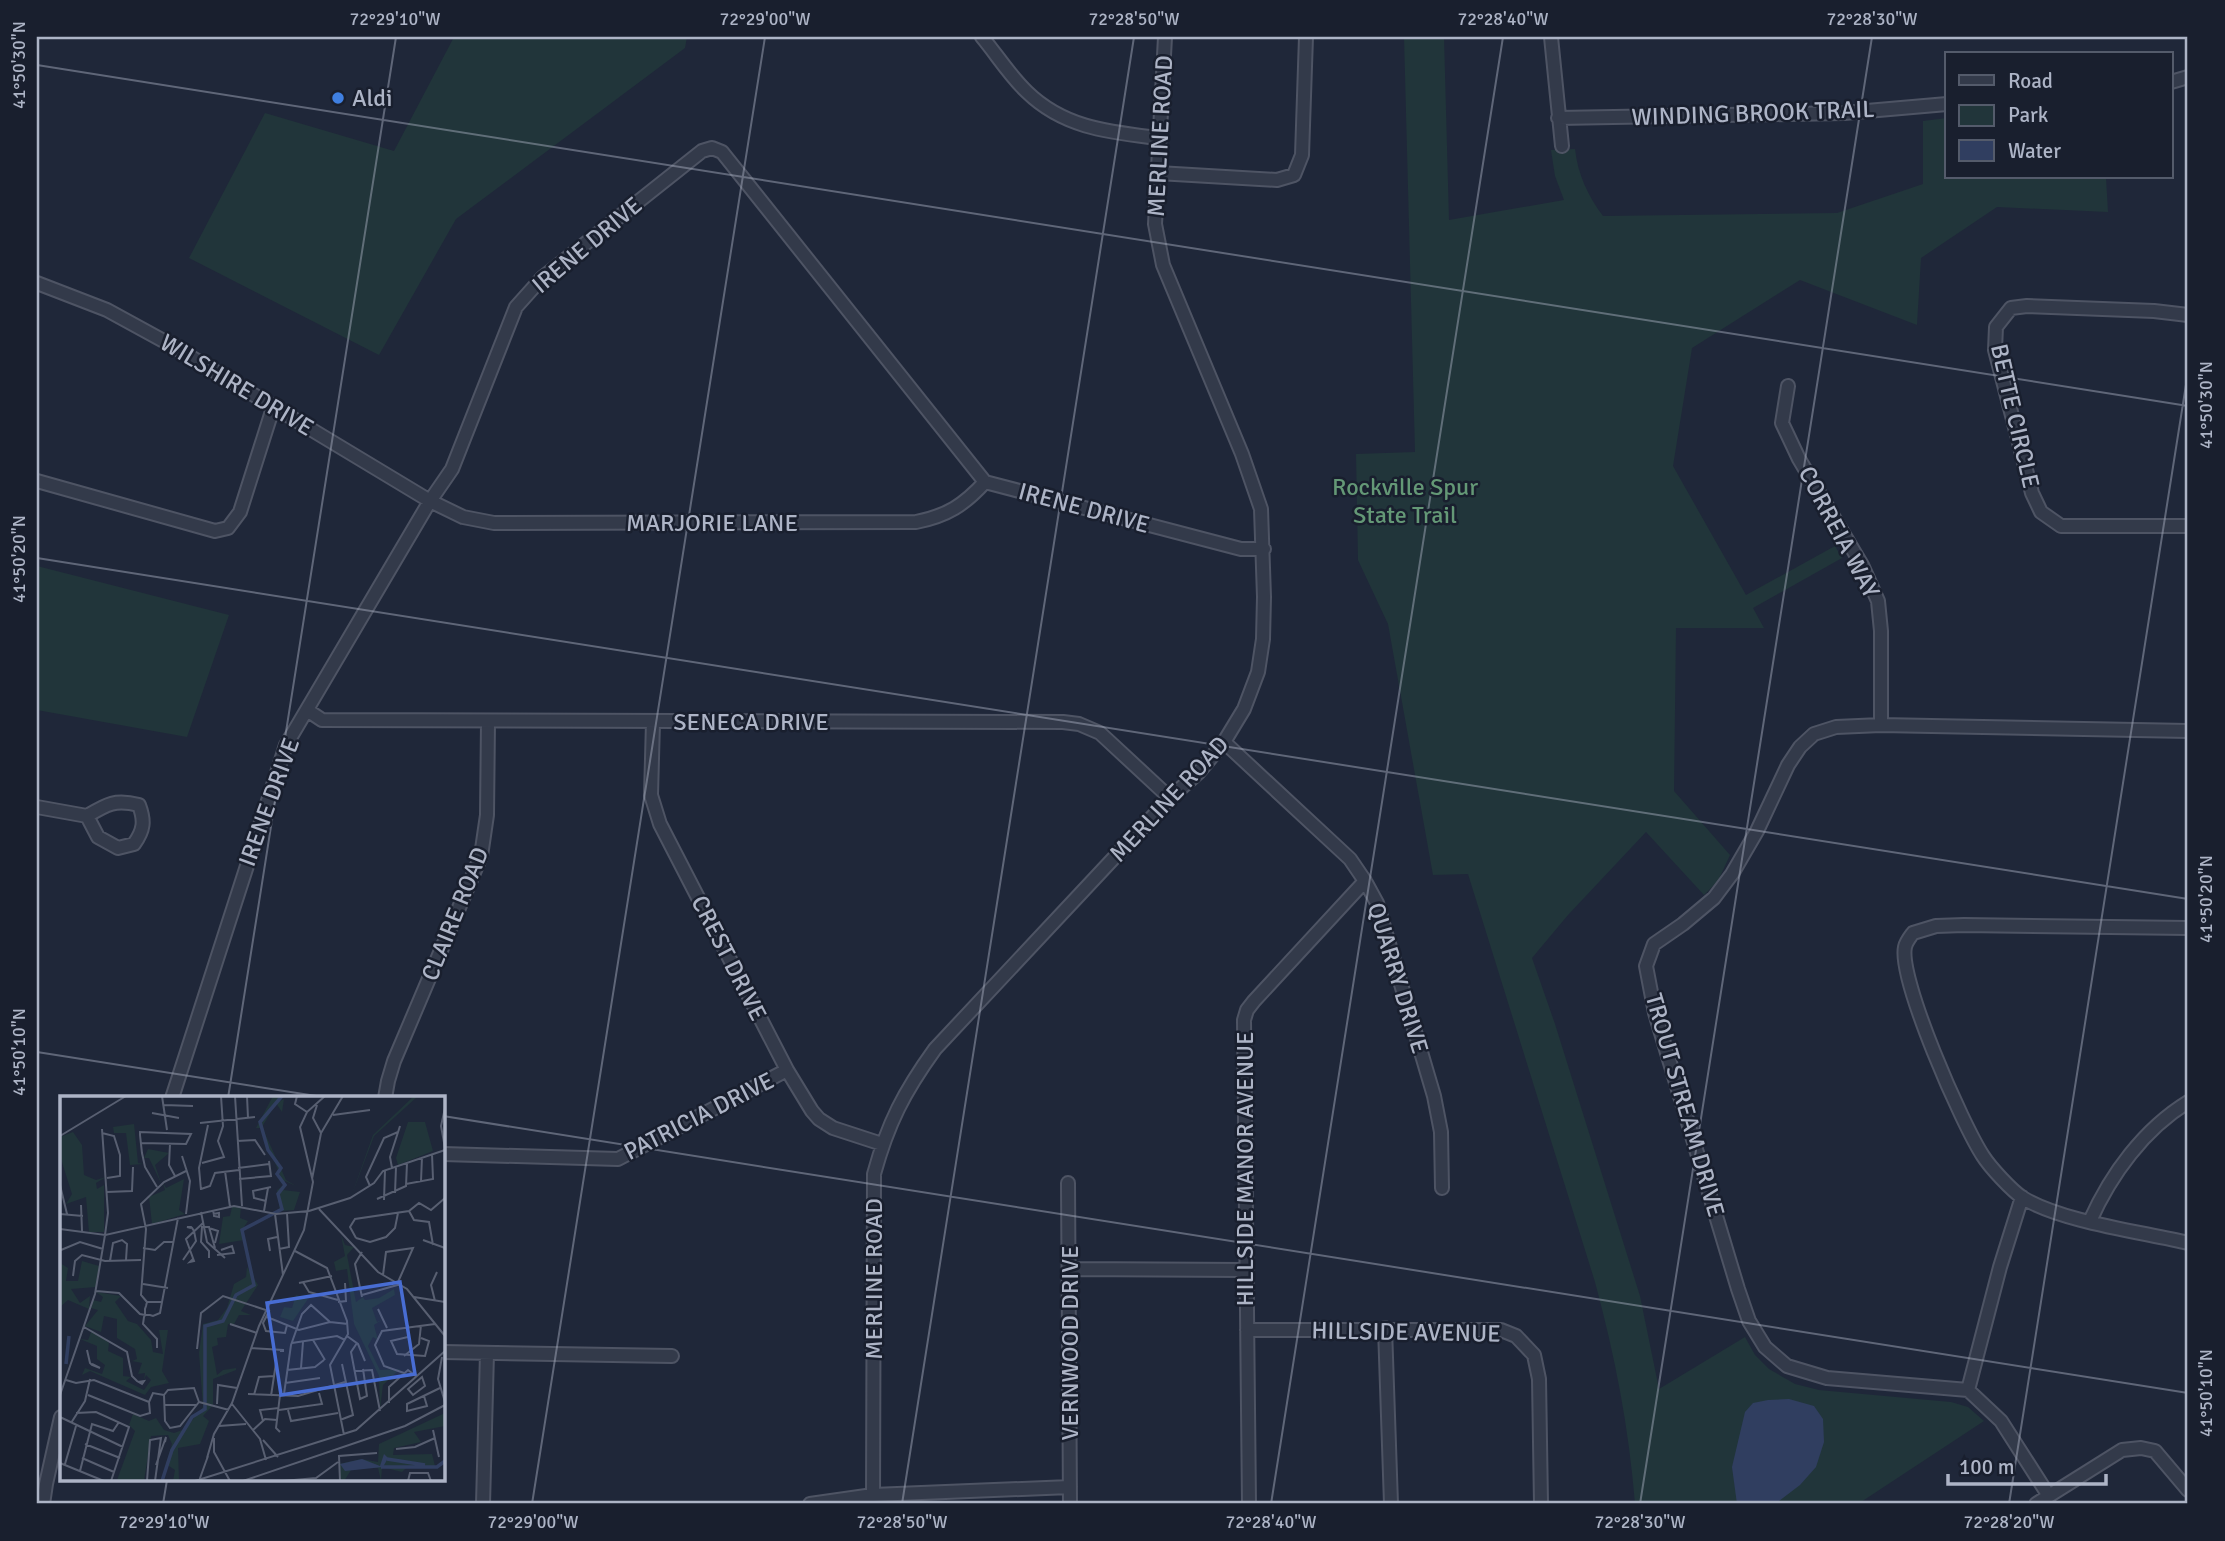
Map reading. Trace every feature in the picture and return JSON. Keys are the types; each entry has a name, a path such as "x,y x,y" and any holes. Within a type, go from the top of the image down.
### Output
{"street":[{"path":"982,37 1026,91 1051,111 1077,124 1101,131 1158,138"},
{"name":"MERLINE ROAD","path":"873,1499 874,1174 889,1125 910,1084 935,1049 1170,799 1199,772 1224,742 1244,709 1258,672 1264,639 1261,509 1242,454 1163,265 1155,224 1165,37"},
{"path":"1158,173 1277,180 1294,175 1302,155 1306,37"},
{"path":"1551,37 1562,146"},
{"name":"WINDING BROOK TRAIL","path":"1558,118 1844,113 1945,104"},
{"name":"IRENE DRIVE","path":"173,1096 286,745 430,501 452,469 508,326 522,300 542,278 702,151 712,148 722,152 985,481 1241,549 1264,549"},
{"name":"WILSHIRE DRIVE","path":"37,283 107,310 171,345 430,501"},
{"name":"BETTE CIRCLE","path":"2188,315 2154,311 2011,308 1996,327 1996,350 2032,493 2041,512 2061,526 2188,526"},
{"name":"CORREIA WAY","path":"1788,386 1782,423 1799,459 1862,565 1878,601 1881,631 1881,725"},
{"path":"37,481 215,531 229,528 240,512 273,408"},
{"name":"MARJORIE LANE","path":"430,501 463,517 494,523 916,522 938,518 954,510 985,481"},
{"name":"SENECA DRIVE","path":"307,710 323,720 1042,721 1079,724 1100,733 1170,799"},
{"name":"CLAIRE ROAD","path":"385,1096 394,1061 481,856 487,816 488,722"},
{"name":"CREST DRIVE","path":"653,722 651,795 660,824 787,1070 818,1119 833,1128 882,1144"},
{"name":"TROUT STREAM DRIVE","path":"1968,1390 1827,1378 1787,1366 1765,1347 1749,1321 1738,1289 1655,1013 1646,966 1654,944 1683,925 1714,898 1732,874 1757,831 1777,786 1800,747 1814,734 1836,727 1881,725 2188,731"},
{"name":"QUARRY DRIVE","path":"1224,742 1350,859 1377,903 1434,1096 1441,1132 1442,1188"},
{"path":"37,807 87,816 104,806 121,801 138,805 144,818 142,832 134,844 118,848 98,837 87,816"},
{"name":"HILLSIDE MANOR AVENUE","path":"1249,1504 1244,1020 1247,1010 1365,881"},
{"path":"2188,928 1936,926 1913,933 1905,947 1907,974 1926,1033 1984,1158 2022,1197 2051,1210 2188,1242"},
{"name":"PATRICIA DRIVE","path":"444,1154 618,1158 787,1070"},
{"path":"2090,1221 2112,1179 2126,1160 2160,1123 2188,1102"},
{"name":"VERNWOOD DRIVE","path":"1068,1182 1070,1504"},
{"path":"2022,1197 2000,1267 1968,1390 2001,1421 2049,1496"},
{"path":"1070,1269 1245,1270"},
{"path":"1385,1328 1391,1504"},
{"name":"HILLSIDE AVENUE","path":"1247,1330 1501,1330 1516,1336 1534,1355 1539,1379 1541,1504"},
{"path":"444,1352 672,1356"},
{"path":"483,1504 487,1353"},
{"path":"43,1504 60,1421"},
{"path":"2036,1504 2122,1450 2141,1448 2155,1451 2188,1490"},
{"path":"810,1504 1070,1487"}],"green space":[{"path":"454,37 687,37 685,48 456,219 379,355 189,258 265,113 394,151"},
{"name":"Rockville Spur State Trail","path":"1404,37 1444,37 1449,220 1564,200 1555,176 1551,150 1575,149 1584,185 1603,216 1837,213 1923,184 1923,121 1945,118 1945,178 2106,178 2108,212 1997,207 1921,258 1917,325 1800,280 1692,348 1673,466 1746,595 1835,546 1842,558 1753,608 1764,628 1676,628 1674,791 1730,855 1718,881 1704,895 1646,832 1568,915 1532,958 1640,1296 1659,1389 1745,1337 1755,1355 1769,1369 1795,1384 1819,1390 1951,1402 1968,1407 1984,1421 1858,1504 1635,1504 1620,1392 1595,1282 1468,874 1433,875 1388,624 1358,560 1356,454 1415,452"},
{"path":"37,566 229,615 187,737 37,710"}],"water":[{"path":"1789,1399 1814,1406 1823,1419 1824,1442 1816,1467 1800,1485 1775,1504 1737,1504 1732,1467 1745,1412 1753,1403"}],"place":[{"name":"Aldi","path":"338,98"}]}
